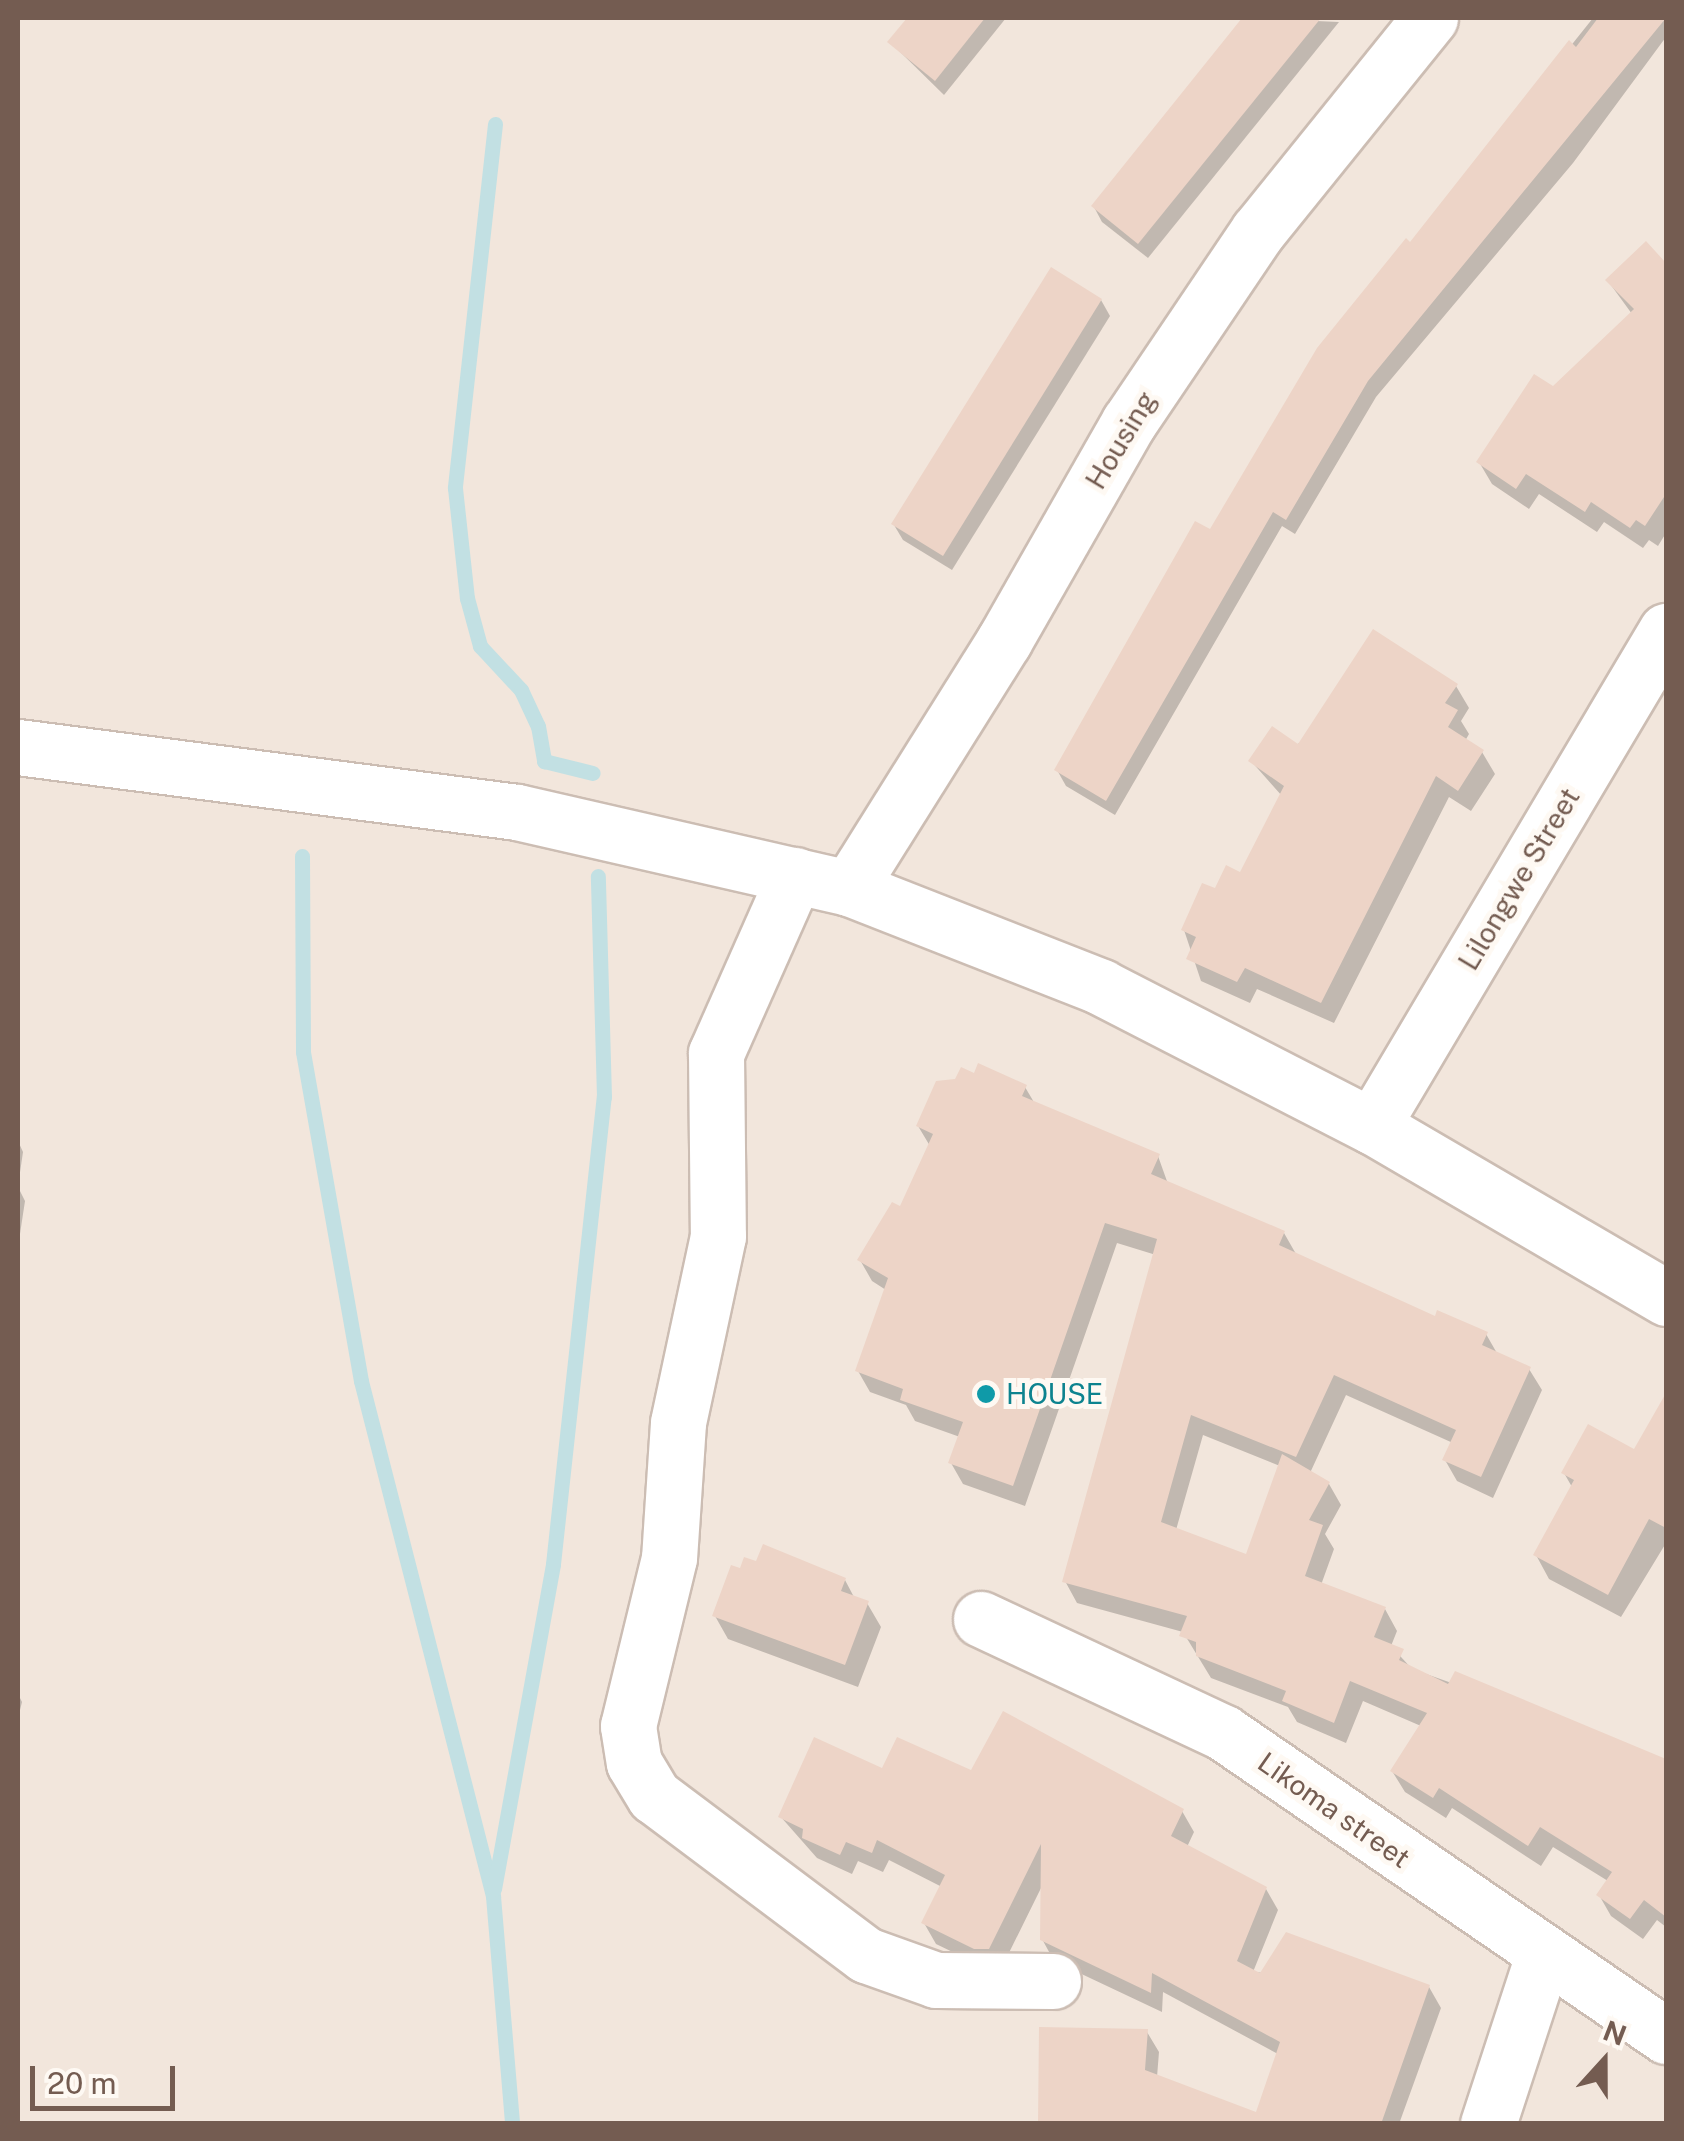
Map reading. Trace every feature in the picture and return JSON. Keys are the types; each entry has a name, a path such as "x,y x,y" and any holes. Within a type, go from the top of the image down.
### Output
{"street":[{"name":"Housing","path":"849,888 1004,641 1128,422 1258,232 1430,18"},
{"name":"Lilongwe Street","path":"1372,1126 1666,631"},
{"path":"18,747 516,812 849,888 1101,987 1372,1126 1666,1298"},
{"path":"795,875 716,1053 718,1236 678,1423 669,1558 628,1726 634,1764 654,1796 866,1955 936,1980 1053,1981"},
{"name":"Likoma street","path":"981,1619 1224,1733 1543,1956 1666,2036"},
{"path":"1488,2124 1543,1956"}],"shaded area":[{"path":"18,18 1666,18 1666,2123 18,2123"}],"building":[{"path":"907,18 985,18 935,81 887,42"},
{"path":"1242,18 1321,18 1138,244 1091,206"},
{"path":"1598,18 1666,18 1368,381 1286,520 1273,512 1106,801 1054,770 1195,521 1210,529 1317,348 1406,238 1410,242 1569,40 1576,47"},
{"path":"1646,241 1666,263 1666,494 1645,526 1636,520 1630,528 1591,502 1585,512 1526,474 1516,489 1476,462 1534,374 1553,386 1634,309 1605,280"},
{"path":"1051,267 1102,299 943,556 891,524"},
{"path":"1373,629 1458,684 1445,703 1458,710 1448,727 1484,750 1458,791 1436,776 1321,1003 1245,968 1237,982 1186,959 1196,937 1181,930 1202,883 1215,888 1226,865 1240,872 1284,786 1248,761 1272,726 1298,744"},
{"path":"978,1063 1027,1085 1022,1096 1160,1154 1151,1174 1285,1231 1279,1245 1435,1316 1437,1310 1488,1332 1482,1345 1531,1367 1481,1477 1442,1460 1456,1430 1334,1375 1296,1457 1191,1415 1161,1522 1246,1554 1282,1454 1330,1482 1309,1520 1323,1525 1305,1576 1386,1607 1374,1637 1404,1649 1399,1660 1448,1684 1455,1671 1666,1759 1666,1917 1644,1900 1630,1919 1596,1895 1612,1872 1540,1827 1528,1846 1439,1788 1433,1798 1390,1771 1427,1713 1350,1681 1334,1723 1282,1701 1286,1691 1196,1656 1196,1642 1179,1636 1187,1616 1062,1582 1157,1239 1105,1223 1013,1486 948,1463 963,1422 900,1400 903,1389 855,1371 888,1278 857,1260 892,1202 900,1206 933,1134 916,1126 936,1081 955,1079 961,1067 974,1073"},
{"path":"1666,1393 1666,1528 1649,1519 1608,1595 1533,1555 1574,1480 1561,1473 1588,1424 1634,1449"},
{"path":"763,1544 846,1578 841,1591 869,1601 845,1665 712,1616 731,1565 740,1568 744,1557 756,1561"},
{"path":"1003,1711 1184,1809 1171,1836 1267,1887 1237,1961 1260,1973 1286,1932 1430,1985 1381,2124 1038,2124 1039,2027 1148,2029 1145,2070 1256,2112 1280,2042 1152,1973 1151,1993 1040,1940 1041,1844 989,1949 974,1949 921,1923 945,1875 877,1840 872,1853 846,1842 840,1855 802,1838 803,1829 778,1817 814,1737 882,1768 897,1737 971,1770"}],"waterway":[{"path":"495,124 455,488 467,598 480,646 521,690 538,726 544,761 593,773"},
{"path":"302,856 303,1052 361,1381 493,1896 512,2124"},
{"path":"494,1889 553,1564 604,1097 598,876"}],"place":[{"name":"HOUSE","path":"986,1394"}]}
